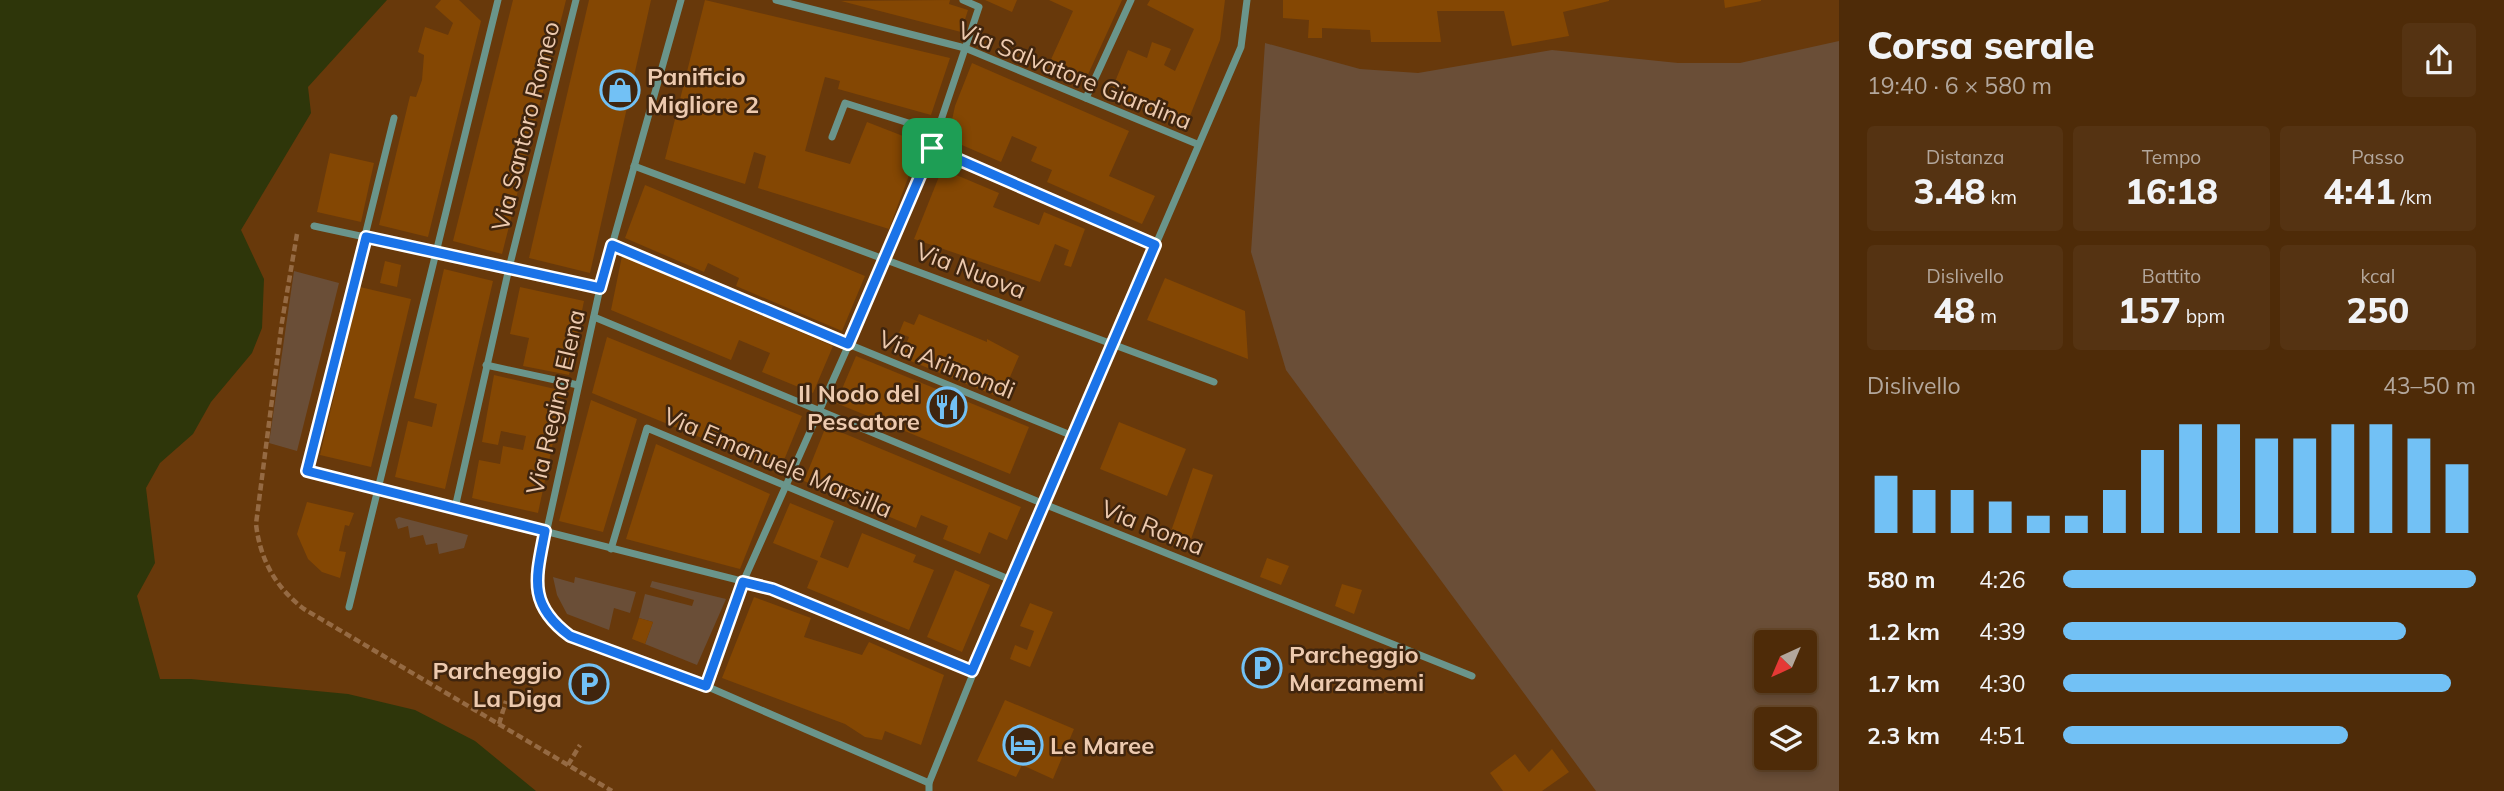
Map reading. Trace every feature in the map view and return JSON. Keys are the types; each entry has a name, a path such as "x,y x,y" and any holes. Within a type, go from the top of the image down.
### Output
{"street":[{"path":"349,607 498,0"},
{"name":"Via Santoro Romeo","path":"455,508 509,268 576,0"},
{"name":"Via Regina Elena","path":"681,0 600,288 537,575 538,596 544,612 570,636 706,686"},
{"name":"Via Salvatore Giardina","path":"776,0 965,48 1197,144"},
{"path":"964,0 979,7 932,148 887,259 743,582 706,686 929,787 972,671 1010,580 1241,47 1247,0"},
{"path":"1086,98 1131,0"},
{"path":"832,137 845,103 937,132"},
{"path":"394,118 307,471 772,589 972,671"},
{"path":"932,148 1155,245"},
{"name":"Via Nuova","path":"634,166 1214,382"},
{"path":"314,226 600,288"},
{"name":"Via Arimondi","path":"612,245 1073,436"},
{"name":"Via Roma","path":"594,317 1044,504 1472,676"},
{"path":"486,365 578,385"},
{"name":"Via Emanuele Marsilla","path":"611,548 647,428 1010,580"}],"path":[{"path":"499,724 506,701"},
{"path":"568,765 580,745"}],"shaded area":[{"path":"0,0 387,0 308,87 311,113 241,230 264,279 262,328 252,353 211,402 193,434 160,463 146,488 155,563 137,596 160,679 191,679 348,694 415,710 475,741 536,791 0,791"},
{"path":"1839,41 1839,791 1596,791 1286,370 1251,252 1265,43 1360,69 1418,73 1552,50 1678,63 1740,63"},
{"path":"294,271 339,283 297,451 269,443"},
{"path":"399,517 468,535 464,548 439,554 437,543 426,545 423,535 410,538 408,526 398,529 395,519"},
{"path":"553,577 574,583 575,577 636,592 630,613 614,608 609,630 567,614 557,595"},
{"path":"652,581 726,599 697,665 645,644 653,622 639,618 645,594 692,606 694,600 650,587"}],"building":[{"path":"441,0 459,0 481,21 428,237 379,225 410,96 416,97 422,80 424,55 418,52 425,27 448,35 453,23 435,7"},
{"path":"513,0 566,0 502,254 453,241"},
{"path":"589,0 651,0 590,273 529,258"},
{"path":"705,0 950,58 931,115 838,89 840,81 825,77 805,151 850,164 867,122 921,143 889,229 758,188 766,156 754,152 745,184 665,159"},
{"path":"950,0 949,4 968,10 961,32 841,1"},
{"path":"985,0 1017,0 1012,12"},
{"path":"1049,0 1122,0 1085,81 1048,66 1073,11"},
{"path":"1150,0 1225,0 1220,40 1186,126 1110,94 1128,50 1147,58 1152,42 1171,49 1164,65 1175,71 1194,29 1147,5"},
{"path":"1283,0 1609,1 1563,12 1569,36 1512,46 1504,11 1437,11 1441,42 1371,42 1370,30 1322,28 1322,38 1308,38 1309,20 1283,18"},
{"path":"1724,0 1761,0 1761,1 1725,8"},
{"path":"972,63 1129,131 1109,176 1155,196 1142,224 1047,182 1052,170 1031,161 1037,147 1012,136 1001,162 948,139 955,106"},
{"path":"330,153 374,163 361,222 317,212"},
{"path":"942,169 999,193 993,207 1039,225 1044,212 1085,229 1071,267 1064,265 1069,250 1055,244 1040,282 914,239"},
{"path":"645,185 865,276 842,331 736,286 739,278 708,263 704,272 625,238"},
{"path":"622,256 833,346 813,393 762,372 770,353 739,340 731,360 611,310"},
{"path":"385,261 401,265 397,287 380,283"},
{"path":"444,269 493,281 445,489 395,477 408,421 432,427 437,404 414,398"},
{"path":"1165,278 1245,311 1248,359 1147,320"},
{"path":"360,287 411,299 371,467 320,455"},
{"path":"520,287 584,301 569,375 523,366 529,338 510,334"},
{"path":"919,314 987,342 987,339 1019,356 1001,398 901,357 909,337 899,333 904,321 914,325"},
{"path":"607,337 802,416 780,470 592,393"},
{"path":"856,356 1029,427 1010,474 836,403"},
{"path":"494,375 564,391 538,513 472,498 479,460 500,464 503,446 523,450 526,436 501,431 498,445 482,442"},
{"path":"591,400 637,419 603,532 559,521"},
{"path":"1119,422 1186,449 1167,496 1100,469"},
{"path":"826,426 1021,507 1007,540 989,532 980,554 943,539 948,526 921,515 916,528 804,481"},
{"path":"656,444 770,494 740,569 626,539"},
{"path":"1193,468 1213,475 1188,548 1168,540"},
{"path":"307,502 354,513 349,526 345,525 339,551 346,552 340,578 322,572 308,559 297,534"},
{"path":"790,503 834,521 820,557 848,568 862,533 916,555 913,562 934,570 909,630 807,588 818,561 773,543"},
{"path":"1267,558 1289,566 1281,585 1260,577"},
{"path":"955,570 990,585 962,652 927,637"},
{"path":"1342,584 1362,590 1354,614 1335,606"},
{"path":"754,597 811,618 804,637 862,655 869,642 944,675 921,745 885,731 882,740 865,737 845,724 722,678"},
{"path":"1030,603 1053,612 1030,667 1010,659 1015,645 1027,650 1034,631 1020,626"},
{"path":"639,618 653,622 645,644 632,639"},
{"path":"1005,700 1074,729 1053,779 1022,765 1016,777 977,761"},
{"path":"1552,749 1569,772 1542,791 1503,791 1490,773 1515,754 1529,772"}],"place":[{"name":"Panificio Migliore 2","path":"620,90"},
{"name":"Il Nodo del Pescatore","path":"947,407"},
{"name":"Parcheggio Marzamemi","path":"1262,668"},
{"name":"Parcheggio La Diga","path":"589,684"},
{"name":"Le Maree","path":"1023,745"}],"route":[{"path":"932,148 1155,245 972,671 772,589 743,582 706,686 570,636 553,623 544,612 538,596 537,575 545,531 307,471 366,237 600,288 612,245 848,344 887,259 932,148"}]}
